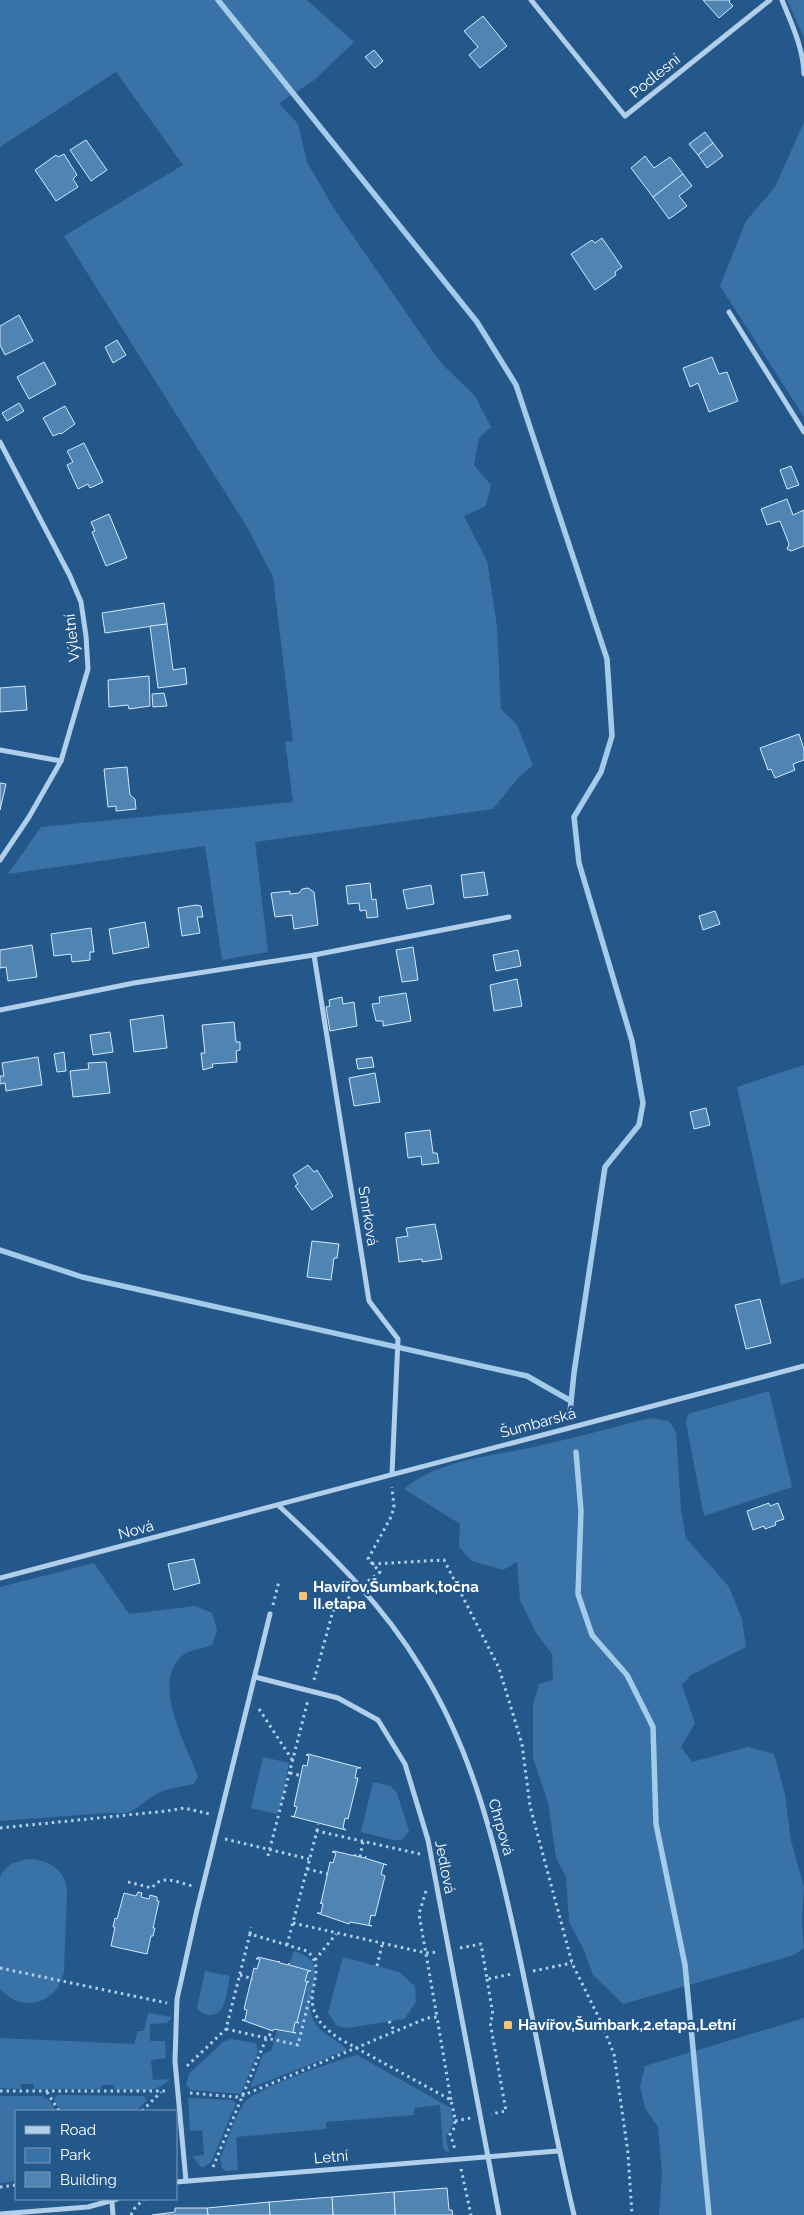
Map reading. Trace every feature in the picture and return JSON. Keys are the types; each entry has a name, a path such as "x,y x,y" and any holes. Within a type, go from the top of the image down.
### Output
{"street":[{"name":"Podlesní","path":"532,0 625,116 770,0"},
{"path":"782,0 797,37 803,60 804,74"},
{"path":"730,312 804,432"},
{"name":"Výletní","path":"0,442 70,576 81,602 88,669 61,761 29,817 0,860"},
{"path":"0,750 61,761"},
{"path":"0,1010 134,983 314,955 508,918"},
{"name":"Smrková","path":"314,955 369,1301 398,1339 392,1474"},
{"name":"Šumbarská","path":"278,1505 804,1366"},
{"name":"Nová","path":"0,1578 278,1505"},
{"name":"Chrpová","path":"278,1505 362,1587 397,1632 422,1668 462,1748 481,1800 497,1853 524,1972 558,2151 574,2215"},
{"path":"186,2181 177,2076 177,2006 202,1888 270,1614"},
{"name":"Jedlová","path":"254,1677 338,1698 378,1720 405,1764 428,1840 487,2157"},
{"name":"Letní","path":"178,2182 558,2151"},
{"path":"487,2157 499,2215"},
{"path":"0,2214 88,2207 115,2200 113,2215"}],"path":[{"path":"311,1690 333,1611 380,1572 368,1559 391,1517 394,1507 392,1474"},
{"path":"372,1564 444,1560 500,1668 522,1744 530,1806 572,1963 600,2020 614,2054 628,2153 632,2215"},
{"path":"270,1614 279,1581"},
{"path":"300,1696 317,1701"},
{"path":"268,1856 309,1698"},
{"path":"258,1707 293,1761"},
{"path":"290,1773 302,1776"},
{"path":"0,1828 184,1808 220,1816"},
{"path":"288,1945 318,1824"},
{"path":"317,1831 420,1854"},
{"path":"215,1837 310,1859"},
{"path":"360,1857 363,1841"},
{"path":"418,1845 422,1862"},
{"path":"307,1869 328,1874"},
{"path":"128,1882 152,1888 157,1881 163,1879 202,1888"},
{"path":"428,1885 419,1914 455,2121 454,2131 450,2134 459,2159 471,2215"},
{"path":"293,1923 382,1945 426,1953"},
{"path":"177,2076 226,2029 252,1927"},
{"path":"226,2029 298,2045 316,1976 317,1966 315,1960 307,1951 250,1934"},
{"path":"315,1960 336,1934"},
{"path":"455,2121 506,2111 490,2022 493,2015 481,1944"},
{"path":"377,1966 382,1945"},
{"path":"555,1967 572,1963"},
{"path":"0,1968 177,2006"},
{"path":"240,1975 253,1979"},
{"path":"487,1979 500,1976"},
{"path":"312,1988 314,2011 326,2030 451,2100"},
{"path":"0,2091 161,2092 178,2090 188,2093 236,2097 358,2049 427,2018 437,2017"},
{"path":"389,2021 395,2032"},
{"path":"208,2179 266,2039 273,2031"},
{"path":"47,2091 58,2110"},
{"path":"143,2110 161,2092"},
{"path":"0,2187 15,2185"},
{"path":"131,2215 143,2200"}],"green space":[{"path":"0,0 307,0 354,42 313,81 279,103 298,124 307,162 335,210 441,363 475,396 491,427 479,438 474,465 491,485 486,506 464,516 487,561 497,626 501,709 517,725 533,765 519,777 493,809 255,842 268,952 222,960 205,846 8,874 41,827 293,802 285,741 293,742 273,577 247,527 64,236 183,165 116,72 0,147"},
{"path":"787,0 804,0 804,38"},
{"path":"804,122 804,417 720,286 746,221 775,187"},
{"path":"804,1065 804,1278 781,1285 737,1087"},
{"path":"769,1391 792,1487 704,1516 686,1423 688,1414"},
{"path":"650,1418 669,1421 676,1432 681,1509 686,1538 729,1587 742,1619 746,1647 691,1675 682,1685 695,1723 681,1747 692,1762 748,1747 774,1754 785,1794 791,1841 804,1887 802,1921 804,1948 794,1955 623,2004 593,1975 583,1948 569,1922 566,1877 556,1858 548,1802 533,1758 533,1704 539,1684 553,1680 552,1654 535,1631 520,1600 517,1562 503,1570 472,1561 459,1547 460,1524 404,1489 419,1479 452,1464 556,1442"},
{"path":"94,1563 129,1614 195,1606 212,1613 217,1630 212,1645 183,1655 174,1666 170,1681 170,1697 179,1731 198,1776 194,1784 159,1793 130,1812 0,1821 0,1587"},
{"path":"263,1757 289,1763 283,1797 277,1814 251,1808"},
{"path":"373,1782 391,1786 397,1793 409,1831 402,1840 393,1840 361,1832"},
{"path":"33,1859 46,1862 57,1869 64,1878 67,1892 64,1972 54,1992 38,2002 28,2003 9,1997 0,1989 0,1877 9,1865"},
{"path":"294,1951 313,1963 315,1980 310,2009 313,2019 324,2033 347,2050 250,2088 263,2054 271,2051 277,2030 295,2033 293,2032 295,2022 297,2022 307,1982 305,1981 310,1970 289,1965"},
{"path":"343,1957 399,1972 415,1986 416,2002 404,2019 348,2028 337,2026 328,2013"},
{"path":"205,1971 230,1976 223,2005 216,2014 211,2015 203,2013 197,2008"},
{"path":"148,2013 172,2017 167,2023 150,2024 150,2041 165,2041 166,2058 151,2060 153,2080 170,2079 158,2088 137,2091 114,2089 114,2085 101,2085 101,2089 34,2089 34,2084 21,2084 21,2089 0,2088 0,2038 134,2044 138,2031 144,2031"},
{"path":"804,2018 804,2215 659,2215 662,2173 658,2127 645,2108 640,2087 645,2066"},
{"path":"230,2039 256,2043 258,2052 241,2094 191,2090 186,2085 189,2074 223,2042"},
{"path":"357,2055 451,2108 453,2124 446,2137 449,2152 443,2148 440,2105 414,2108 414,2115 326,2122 326,2129 236,2137 238,2170 226,2171 222,2168 220,2159 235,2121 245,2102 252,2096 280,2082"},
{"path":"0,2096 42,2096 49,2100 55,2110 15,2110 15,2181 0,2183"},
{"path":"56,2096 144,2096 147,2100 137,2110 60,2110 54,2100"},
{"path":"188,2098 232,2100 236,2103 211,2162 202,2168 192,2156 204,2155 202,2130 190,2131"}],"building":[{"path":"703,0 730,0 729,2 733,6 719,18"},
{"path":"483,16 507,46 480,68 469,55 478,47 464,31"},
{"path":"374,50 383,61 375,68 365,57"},
{"path":"705,132 713,143 698,155 689,144"},
{"path":"86,140 107,170 91,181 70,150"},
{"path":"713,143 723,156 707,168 698,155"},
{"path":"64,154 77,175 73,179 78,187 56,201 35,170 56,155 58,157"},
{"path":"645,156 654,168 670,157 683,174 653,197 631,168"},
{"path":"683,174 692,186 679,196 687,206 669,219 653,197"},
{"path":"602,238 622,267 615,272 616,275 595,290 571,254 592,240 595,243"},
{"path":"19,315 33,341 5,355 0,345 0,326"},
{"path":"117,340 126,355 113,363 105,347"},
{"path":"712,357 719,374 727,372 738,401 709,412 698,383 690,387 683,368"},
{"path":"44,362 56,384 29,399 17,377"},
{"path":"19,403 24,411 7,421 2,413"},
{"path":"65,406 75,424 61,434 53,436 43,418"},
{"path":"84,443 103,482 90,488 88,484 78,489 67,465 73,462 67,451"},
{"path":"791,466 799,485 787,489 780,470"},
{"path":"787,499 793,515 804,510 804,546 791,551 787,549 789,544 780,521 767,525 761,509"},
{"path":"109,514 127,558 106,566 92,532 95,531 91,522"},
{"path":"164,603 167,624 105,633 102,613"},
{"path":"167,624 173,670 185,668 187,684 158,688 150,626"},
{"path":"149,676 150,706 129,709 128,705 109,707 108,680"},
{"path":"25,686 27,710 0,712 0,688"},
{"path":"164,693 167,706 153,707 152,694"},
{"path":"799,734 804,749 804,760 793,764 795,770 775,778 771,769 768,770 760,748"},
{"path":"127,767 130,795 135,799 136,809 116,811 116,806 108,807 104,769"},
{"path":"0,783 6,784 0,810"},
{"path":"484,872 488,895 464,898 461,875"},
{"path":"370,883 372,900 376,899 378,917 367,918 366,910 360,911 359,903 348,904 346,886"},
{"path":"431,885 434,904 407,909 403,890"},
{"path":"308,888 314,892 318,925 294,929 292,915 275,917 271,893 290,891 290,894 299,893 302,889"},
{"path":"201,906 203,917 197,917 200,933 182,936 178,908"},
{"path":"715,911 720,924 703,930 699,916"},
{"path":"145,922 149,947 113,954 109,929"},
{"path":"91,928 94,952 90,952 90,960 72,962 71,954 54,956 51,934"},
{"path":"32,945 37,977 8,981 6,967 0,968 0,950"},
{"path":"413,947 418,980 402,982 396,950"},
{"path":"518,950 521,966 496,971 493,955"},
{"path":"517,979 522,1006 494,1011 490,985"},
{"path":"406,993 411,1021 383,1026 383,1021 376,1021 372,1004 380,1003 379,997"},
{"path":"342,997 343,1004 354,1002 357,1026 330,1031 326,1007 330,1006 329,1000"},
{"path":"163,1015 167,1048 134,1052 130,1020"},
{"path":"234,1022 236,1042 240,1042 240,1050 236,1051 237,1062 212,1064 213,1067 203,1070 201,1053 205,1053 202,1025"},
{"path":"110,1032 113,1052 93,1055 90,1035"},
{"path":"64,1052 66,1071 57,1072 54,1054"},
{"path":"38,1057 42,1085 6,1091 5,1083 0,1084 0,1076 4,1076 2,1063"},
{"path":"372,1057 374,1067 358,1069 356,1059"},
{"path":"106,1062 110,1093 73,1097 70,1071 89,1069 88,1063"},
{"path":"375,1073 380,1102 354,1106 349,1078"},
{"path":"706,1108 710,1125 694,1129 690,1112"},
{"path":"430,1130 433,1153 437,1153 439,1163 422,1165 421,1156 408,1158 405,1133"},
{"path":"308,1165 314,1172 317,1170 333,1196 312,1210 295,1186 298,1184 293,1175"},
{"path":"435,1224 442,1259 422,1262 422,1259 399,1262 396,1238 408,1236 406,1228"},
{"path":"312,1241 339,1244 337,1258 334,1258 331,1280 307,1277"},
{"path":"760,1299 771,1343 746,1349 735,1305"},
{"path":"769,1503 770,1506 778,1503 784,1519 775,1522 776,1525 765,1529 764,1526 753,1530 747,1511"},
{"path":"194,1559 200,1583 174,1590 168,1564"},
{"path":"306,1755 361,1768 357,1768 355,1778 358,1778 348,1819 345,1818 343,1828 346,1830 294,1817 297,1807 294,1806 303,1765 307,1766 309,1756"},
{"path":"332,1852 355,1856 355,1854 364,1858 366,1856 365,1858 384,1864 381,1874 385,1876 375,1916 371,1915 369,1925 372,1926 350,1922 349,1924 317,1913 321,1913 323,1904 320,1903 330,1862 333,1863 336,1853"},
{"path":"138,1892 142,1893 141,1897 149,1899 150,1895 157,1897 157,1901 159,1901 153,1928 155,1928 147,1954 111,1946 115,1918 117,1919 124,1893 136,1896"},
{"path":"258,1957 279,1961 288,1965 289,1963 289,1965 311,1971 308,1971 305,1981 309,1982 307,1982 297,2022 299,2023 295,2022 293,2032 296,2033 274,2029 273,2031 242,2020 245,2020 247,2010 244,2009 254,1968 257,1969 260,1959 256,1959"},
{"path":"447,2188 449,2210 452,2210 453,2215 395,2215 394,2192"},
{"path":"394,2192 395,2215 333,2215 332,2197"},
{"path":"332,2197 333,2215 270,2215 269,2202"},
{"path":"269,2202 270,2215 208,2215 207,2208"},
{"path":"175,2208 207,2208 208,2215 152,2215 175,2212"}],"waterway":[{"path":"218,0 477,322 516,385 607,659 612,736 601,772 574,817 579,863 632,1041 643,1103 639,1125 605,1167 574,1373 570,1412"},
{"path":"0,1250 82,1277 527,1376 571,1401"},
{"path":"576,1452 581,1511 578,1594 592,1635 627,1675 653,1727 656,1824 685,1965 709,2215"}],"place":[{"name":"Havířov,Šumbark,točna II.etapa","path":"303,1596"},
{"name":"Havířov,Šumbark,2.etapa,Letní","path":"508,2025"}]}
